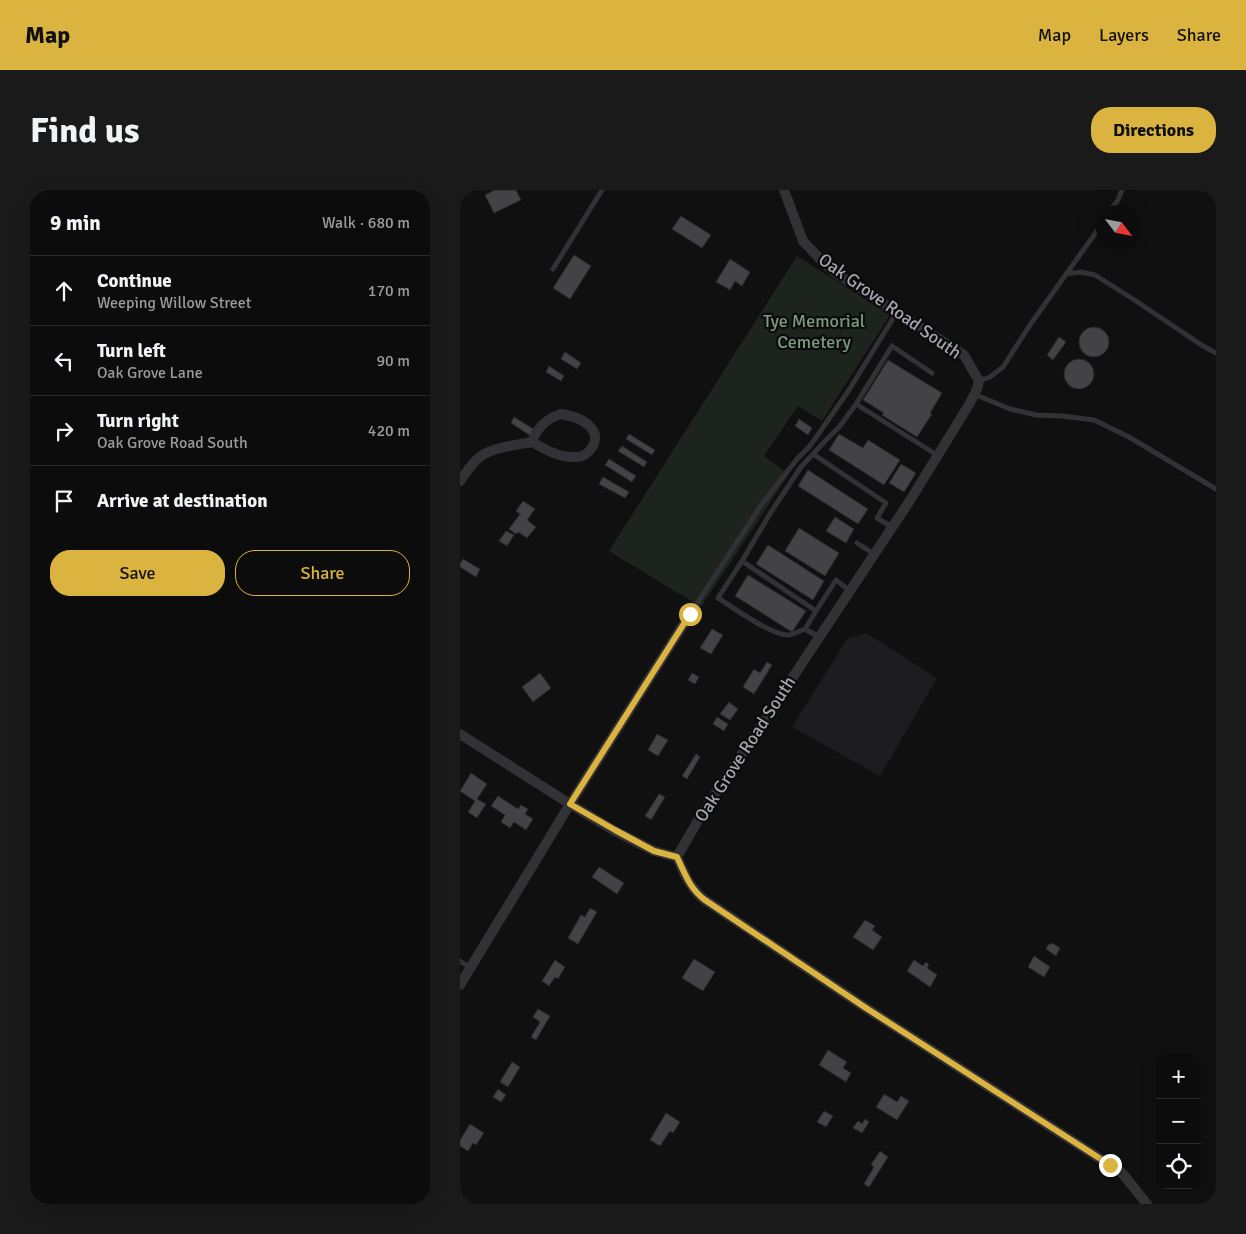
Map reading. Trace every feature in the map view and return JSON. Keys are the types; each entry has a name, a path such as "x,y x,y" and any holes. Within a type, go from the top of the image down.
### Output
{"street":[{"name":"Oak Grove Road South","path":"677,857 700,817 938,456 970,403 978,381 964,355 834,272 809,249 803,241 784,190"},
{"path":"460,481 481,456 494,450 532,442 555,454 578,457 590,450 595,442 595,435 585,422 561,414 541,425 534,435 532,442"},
{"path":"460,986 570,804 690,614"},
{"path":"460,734 570,804 615,830 654,851 677,857 690,885 705,900 866,1008 1122,1173 1147,1204"}],"lane":[{"path":"552,269 602,190"},
{"path":"1114,205 1122,190"},
{"path":"978,381 990,377 1002,367 1096,231"},
{"path":"1066,274 1081,272 1095,276 1216,353"},
{"path":"690,614 762,504 796,459 809,448 849,390 898,312"},
{"path":"850,591 836,580 805,629 788,635 772,631 718,598 801,467 840,426 892,346 932,373"},
{"path":"974,394 1010,409 1036,415 1094,420 1129,437 1216,489"},
{"path":"856,404 938,456"},
{"path":"813,454 886,503 877,518 892,528"},
{"path":"857,543 874,554"},
{"path":"742,561 816,611"},
{"path":"805,629 819,637"},
{"path":"460,961 471,968"}],"shaded area":[{"path":"866,633 937,678 880,776 792,727 847,639"}],"green space":[{"name":"Tye Memorial Cemetery","path":"797,256 890,315 822,421 798,406 764,456 789,474 701,607 609,551"}],"building":[{"path":"495,190 516,190 521,200 494,213 485,195"},
{"path":"681,216 711,235 702,248 672,229"},
{"path":"574,255 591,266 570,299 553,288"},
{"path":"730,259 750,272 742,286 735,281 730,290 716,282"},
{"path":"1094,327 1104,332 1109,342 1104,352 1094,357 1084,352 1079,342 1084,332"},
{"path":"1059,337 1066,342 1053,360 1047,355"},
{"path":"565,352 581,363 577,369 561,359"},
{"path":"1079,359 1089,364 1094,374 1089,384 1079,389 1069,384 1064,374 1069,364"},
{"path":"888,360 942,393 930,413 932,414 917,437 882,415 884,413 863,400"},
{"path":"549,366 564,376 561,381 546,372"},
{"path":"514,417 535,430 531,436 511,423"},
{"path":"799,419 812,428 808,435 795,426"},
{"path":"629,434 655,450 652,455 626,439"},
{"path":"839,434 863,448 868,440 900,460 884,485 829,450"},
{"path":"622,446 647,462 644,467 618,451"},
{"path":"609,459 636,476 632,482 605,465"},
{"path":"901,464 916,473 904,492 889,483"},
{"path":"808,470 868,509 858,524 798,486"},
{"path":"603,477 629,492 625,498 599,484"},
{"path":"523,501 535,509 527,520 536,527 527,538 509,529 520,514 516,511"},
{"path":"835,517 854,529 846,543 826,531"},
{"path":"799,528 839,553 825,576 785,551"},
{"path":"506,531 514,535 507,546 499,541"},
{"path":"768,545 824,581 813,600 756,564"},
{"path":"463,559 480,569 476,577 460,567"},
{"path":"748,575 806,611 792,632 735,596"},
{"path":"712,629 723,635 711,654 700,648"},
{"path":"767,662 772,665 754,694 743,687 754,669 760,673"},
{"path":"540,673 551,688 533,702 522,687"},
{"path":"692,673 699,677 695,684 688,680"},
{"path":"729,702 738,709 730,720 720,714"},
{"path":"717,717 728,724 724,731 713,724"},
{"path":"657,734 668,740 658,756 648,750"},
{"path":"696,754 700,757 687,779 682,776"},
{"path":"471,773 487,784 477,799 486,804 477,818 468,812 475,801 460,791"},
{"path":"659,794 665,797 651,820 645,816"},
{"path":"498,796 518,809 521,805 528,809 525,814 533,819 526,830 514,822 510,828 501,822 505,815 491,806"},
{"path":"599,867 624,883 617,894 592,877"},
{"path":"590,908 597,912 578,944 568,938 581,915 585,917"},
{"path":"865,920 875,926 872,930 882,937 873,950 853,937"},
{"path":"1052,943 1060,948 1056,956 1046,949"},
{"path":"1034,956 1050,967 1044,977 1028,967"},
{"path":"694,959 715,972 703,991 682,978"},
{"path":"555,960 565,967 558,979 555,977 549,986 542,981"},
{"path":"914,960 923,966 926,962 929,965 927,968 937,975 930,987 907,971"},
{"path":"538,1009 550,1016 536,1040 531,1037 540,1022 533,1017"},
{"path":"828,1050 847,1062 843,1068 851,1073 846,1082 819,1065"},
{"path":"512,1062 520,1067 508,1087 500,1082"},
{"path":"498,1089 506,1095 501,1102 493,1097"},
{"path":"884,1094 897,1102 901,1096 909,1101 897,1120 876,1107"},
{"path":"824,1111 833,1116 826,1127 817,1122"},
{"path":"666,1113 680,1122 673,1133 670,1131 660,1146 650,1140"},
{"path":"865,1119 869,1122 862,1133 853,1128 858,1121 862,1124"},
{"path":"470,1124 484,1133 476,1145 473,1143 468,1151 460,1146 460,1140"},
{"path":"880,1151 888,1157 869,1187 864,1184 874,1167 871,1165"}],"route":[{"path":"690,614 570,804 654,851 677,857 690,885 705,900 866,1008 1110,1165"}]}
